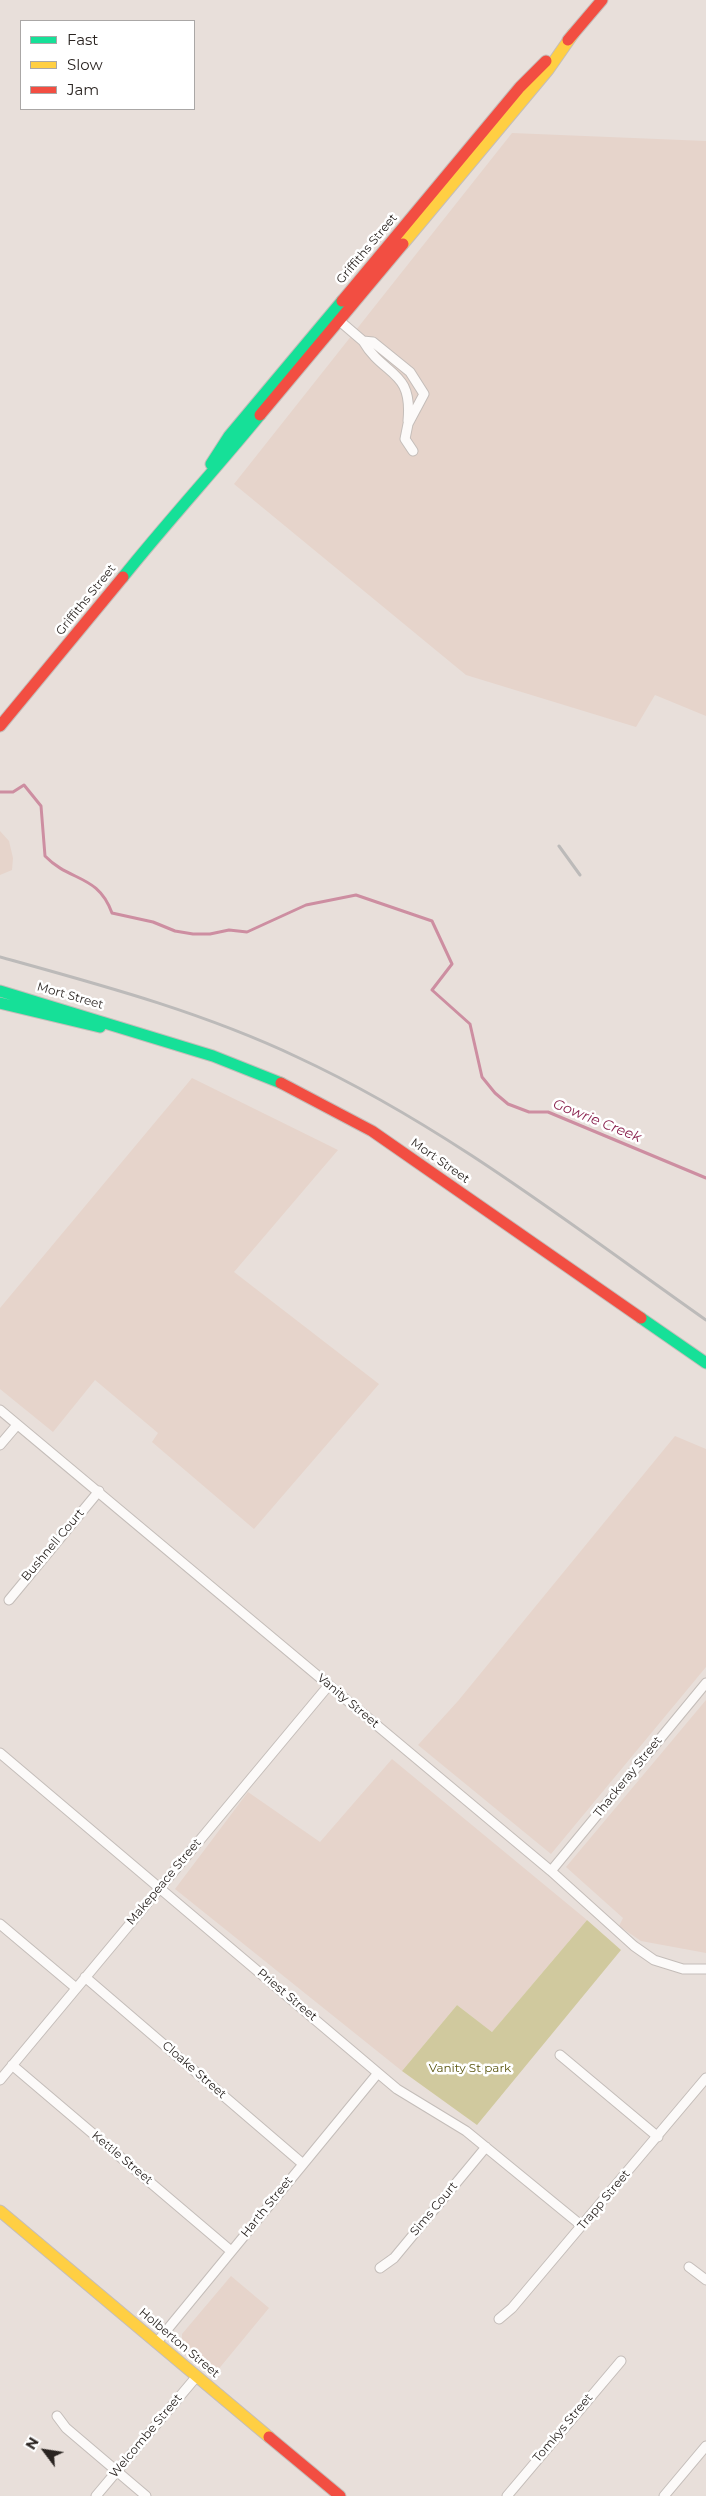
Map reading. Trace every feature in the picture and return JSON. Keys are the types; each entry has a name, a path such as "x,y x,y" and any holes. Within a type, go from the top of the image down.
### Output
{"main road":[{"name":"Griffiths Street","path":"0,726 193,491 221,462 335,317 548,70 602,0"},
{"name":"Mort Street","path":"0,991 107,1022 249,1069 332,1107 372,1131 706,1363"},
{"name":"Mort Street","path":"0,1003 78,1024 131,1031"},
{"name":"Holberton Street","path":"0,2211 340,2496"}],"street":[{"path":"335,317 363,341 369,350 406,388 410,404 405,439 413,451"},
{"path":"363,341 373,342 410,372 424,394 408,424"},
{"name":"Vanity Street","path":"0,1410 551,1871 634,1946 654,1960 683,1969 706,1969"},
{"path":"0,1445 17,1424"},
{"name":"Bushnell Court","path":"9,1600 99,1491"},
{"name":"Thackeray Street","path":"551,1871 706,1683"},
{"name":"Makepeace Street","path":"0,2080 329,1685"},
{"name":"Priest Street","path":"0,1753 397,2089 466,2131 582,2226"},
{"path":"0,1924 76,1988"},
{"name":"Cloake Street","path":"85,1977 303,2164"},
{"path":"560,2055 658,2137"},
{"name":"Kettle Street","path":"12,2065 231,2250"},
{"name":"Harth Street","path":"157,2342 378,2073"},
{"name":"Trapp Street","path":"499,2319 512,2308 706,2078"},
{"name":"Sims Court","path":"380,2268 394,2258 486,2147"},
{"path":"689,2267 706,2280"},
{"name":"Tomkys Street","path":"507,2496 621,2361"},
{"name":"Welcombe Street","path":"96,2496 197,2376"},
{"path":"57,2416 66,2428 146,2496"},
{"path":"664,2496 706,2446"}],"shaded area":[{"path":"512,133 706,141 706,716 655,695 636,727 466,675 234,484"},
{"path":"0,831 9,841 13,858 12,870 0,875"},
{"path":"192,1078 338,1150 234,1272 379,1384 254,1529 152,1442 158,1433 95,1380 53,1432 0,1389 0,1308"},
{"path":"675,1436 706,1449 706,1667 551,1854 418,1745 458,1701"},
{"path":"706,1700 706,1953 641,1941 619,1926 623,1918 566,1867"},
{"path":"392,1759 587,1920 492,2032 457,2005 402,2071 175,1889 248,1792 320,1842"},
{"path":"231,2276 269,2308 217,2371 182,2342 182,2334"}],"green space":[{"name":"Vanity St park","path":"587,1920 621,1950 477,2125 402,2071 457,2005 492,2032"}],"waterway":[{"name":"Gowrie Creek","path":"0,792 13,792 24,785 41,806 45,856 54,864 99,891 112,913 153,922 175,931 193,934 210,934 229,930 247,932 306,905 356,895 432,921 452,964 432,990 470,1024 482,1077 495,1093 508,1104 529,1112 548,1112 706,1178"}],"railway":[{"path":"559,846 580,875"},
{"path":"0,957 113,989 225,1026 297,1057 351,1084 404,1114 507,1179 706,1320"}],"traffic: fast":[{"path":"211,464 229,436 342,301"},
{"path":"123,577 260,415"},
{"path":"0,991 213,1056 281,1083"},
{"path":"0,1003 100,1027"},
{"path":"641,1318 706,1363"}],"traffic: slow":[{"path":"403,244 548,70 573,34"},
{"path":"0,2211 269,2437"}],"traffic: jam":[{"path":"568,40 602,0"},
{"path":"342,301 520,87 546,61"},
{"path":"260,415 403,244"},
{"path":"0,726 123,577"},
{"path":"281,1083 372,1131 641,1318"},
{"path":"269,2437 340,2496"}]}
